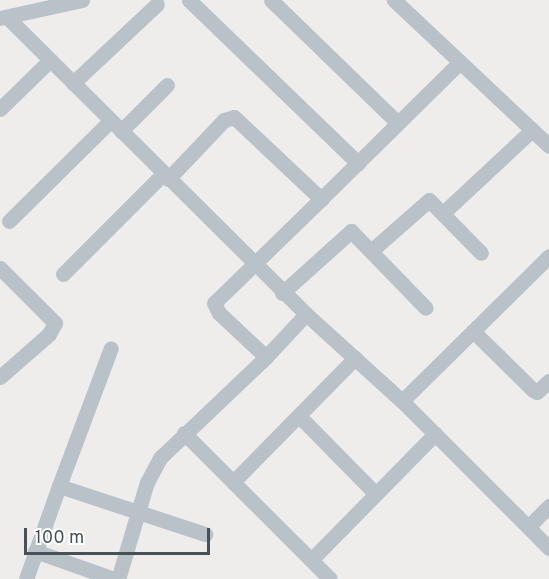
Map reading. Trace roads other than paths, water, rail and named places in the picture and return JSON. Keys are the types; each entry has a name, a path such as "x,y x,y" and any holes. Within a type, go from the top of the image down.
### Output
{"street":[{"path":"9,17 35,0"},
{"path":"9,17 82,0"},
{"path":"189,0 358,164"},
{"path":"271,0 398,122"},
{"path":"394,0 549,146"},
{"path":"73,83 157,4"},
{"path":"9,17 282,293 402,401 549,548"},
{"path":"0,109 50,60"},
{"path":"266,357 215,308 217,299 358,164 460,62"},
{"path":"9,221 115,126 167,85"},
{"path":"63,274 224,120 234,117 321,199"},
{"path":"443,213 532,130"},
{"path":"371,251 425,201 433,203 481,253"},
{"path":"282,293 347,232 354,233 426,308"},
{"path":"402,401 549,256"},
{"path":"0,268 55,323 49,334 0,377"},
{"path":"35,551 116,579 153,468 184,434 266,357 306,314"},
{"path":"473,331 533,390 537,392 549,381"},
{"path":"26,579 111,348"},
{"path":"233,482 300,417 355,358"},
{"path":"300,417 376,494"},
{"path":"184,434 330,579"},
{"path":"311,560 435,434"},
{"path":"59,486 205,534"},
{"path":"528,527 549,506"}]}
